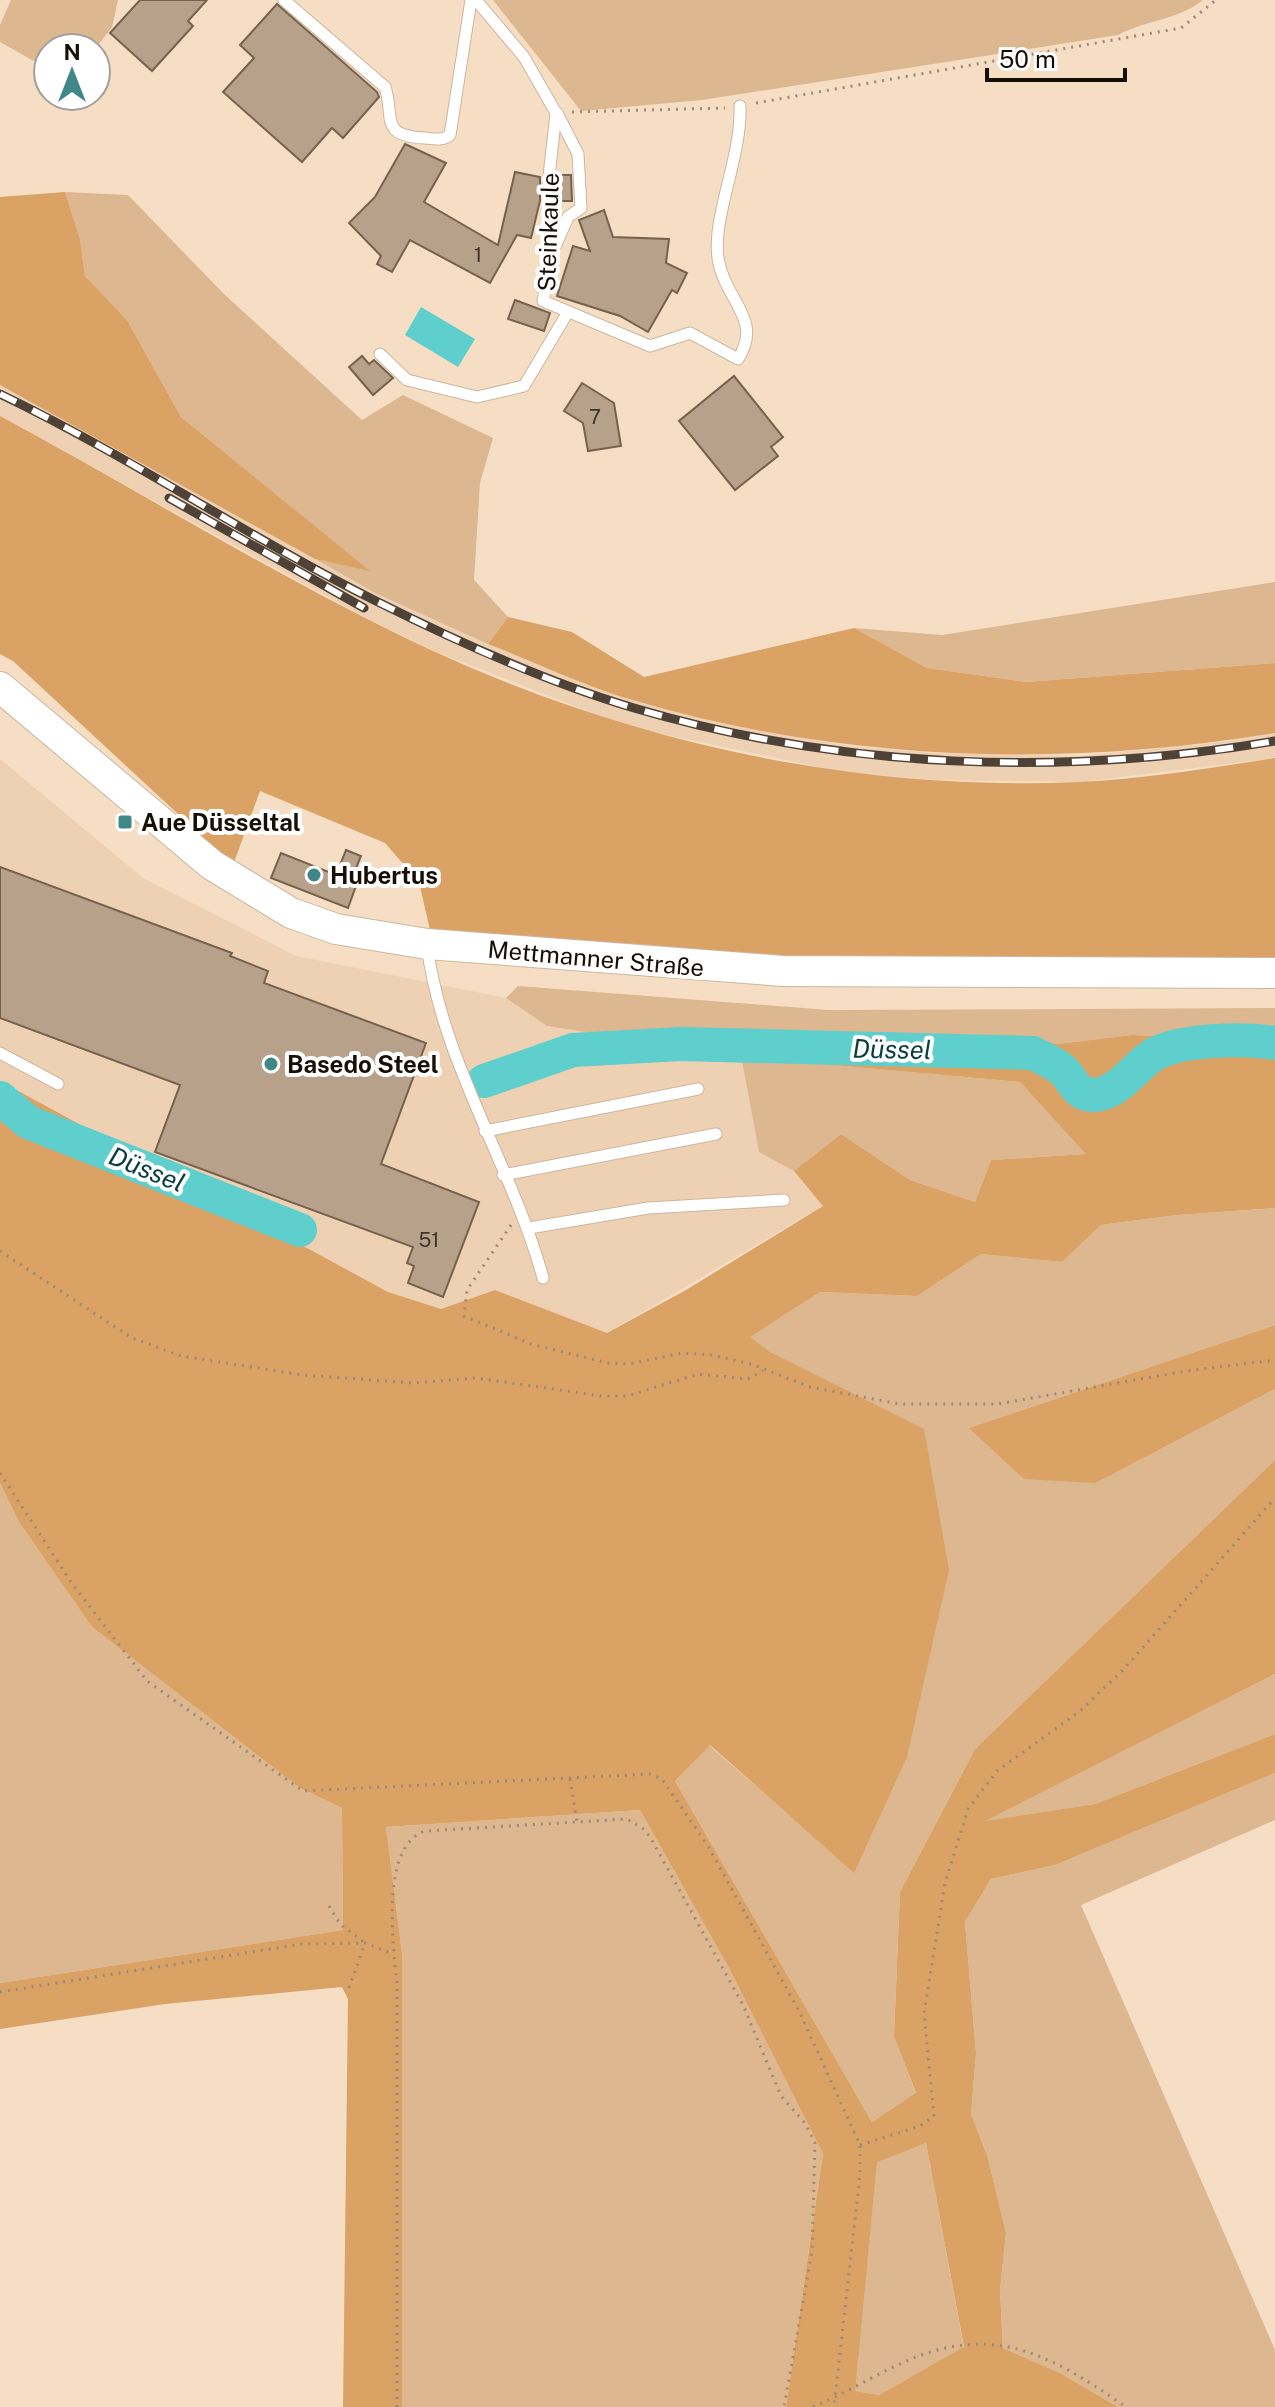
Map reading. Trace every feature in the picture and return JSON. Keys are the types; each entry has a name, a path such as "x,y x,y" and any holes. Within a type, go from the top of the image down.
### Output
{"main road":[{"name":"Mettmanner Straße","path":"1,693 212,865 251,892 291,913 336,929 427,944 836,973 1275,973"}],"lane":[{"path":"284,0 385,87 388,120 400,133 406,137 444,139 450,135 474,0"},
{"path":"474,0 524,57 578,154 581,208 568,217 552,254"},
{"name":"Steinkaule","path":"556,113 548,185 552,254 543,301 650,346 690,333 738,359 749,342 748,327 721,275 717,253 741,135 740,106"},
{"path":"380,354 407,380 477,397 489,395 524,386 568,312"},
{"path":"427,944 434,992 485,1131 503,1175 522,1209 543,1278"},
{"path":"0,1053 58,1084"},
{"path":"485,1131 698,1089"},
{"path":"503,1175 716,1134"},
{"path":"529,1228 648,1208 784,1200"}],"path":[{"path":"556,113 740,106 912,73 1181,28 1216,0"},
{"path":"522,1209 467,1290 464,1309 467,1319 531,1344 608,1363 629,1364 698,1353 754,1365 763,1371 857,1399 900,1404 998,1404 1186,1371 1275,1360"},
{"path":"0,1251 132,1338 181,1356 303,1375 414,1383 476,1378 602,1396 637,1394 698,1374 748,1379 763,1371"},
{"path":"0,1473 71,1582 147,1681 303,1791 650,1774 662,1779 708,1846 800,2013 860,2145 860,2175 834,2407"},
{"path":"860,2145 920,2126 934,2116 924,2033 931,1955 955,1848 968,1809 980,1790 997,1771 1080,1711 1123,1670 1275,1498"},
{"path":"570,1778 577,1822"},
{"path":"397,2407 395,1865 415,1834 445,1828 627,1819 649,1834 711,1941 743,2005 781,2096 805,2123 815,2143 812,2252 784,2407"},
{"path":"329,1906 340,1924 365,1943 393,1954"},
{"path":"349,1988 365,1943"},
{"path":"0,1992 302,1944 365,1943"},
{"path":"813,2407 915,2357 992,2343 1018,2348 1065,2369 1126,2407"}],"shaded area":[{"path":"11,0 118,0 108,32 32,32 32,60 0,42 0,25"},
{"path":"493,0 1203,0 1183,12 1118,35 702,100 581,111"},
{"path":"65,192 128,195 224,294 362,420 403,395 493,438 480,483 474,580 508,617 488,644 375,593 315,559 368,570 181,417 127,320 85,276 80,239"},
{"path":"65,192 80,239 85,276 127,320 181,417 370,571 315,559 0,385 0,197"},
{"path":"0,385 375,593 488,644 634,701 846,746 937,753 1079,756 1212,743 1275,733 1275,758 1080,782 934,780 843,772 629,727 434,651 364,617 0,416"},
{"path":"0,416 376,624 507,683 666,735 747,755 829,769 912,779 996,783 1128,778 1275,758 1275,958 803,959 430,930 419,882 385,843 260,791 233,865 13,661 0,654"},
{"path":"1275,582 1275,663 1026,682 927,668 854,628 942,635"},
{"path":"508,617 572,632 644,677 854,628 927,668 1026,682 1275,663 1275,733 1195,744 1034,754 954,753 794,737 636,701 488,644"},
{"path":"0,759 143,878 296,956 506,998 547,1026 741,1056 759,1152 794,1171 824,1205 607,1333 495,1290 441,1309 388,1292 0,1081"},
{"path":"518,986 829,1010 1275,1008 1275,1040 1132,1035 1057,1044 790,1061 1020,1082 1087,1154 991,1160 975,1202 910,1180 841,1134 794,1171 759,1152 741,1056 547,1026 506,998"},
{"path":"804,1034 1057,1044 1132,1035 1275,1040 1275,1208 1177,1215 1101,1225 1062,1262 981,1254 917,1296 820,1292 750,1337 770,1352 924,1429 949,1570 907,1757 854,1873 710,1745 675,1781 872,2122 916,2093 894,2036 900,1892 975,1749 1275,1460 1275,1674 985,1821 1095,1804 1275,1734 1275,1773 1055,1865 991,1879 965,1922 976,2053 971,2114 988,2158 1006,2233 1000,2290 1003,2348 1060,2373 1118,2407 786,2407 823,2154 730,1970 640,1810 386,1827 402,1953 402,2407 343,2407 348,1999 342,1987 165,2004 0,2029 0,1983 343,1930 342,1808 300,1788 92,1627 19,1522 0,1483 0,1081 388,1292 441,1309 495,1290 607,1333 686,1290 823,1206 794,1171 841,1134 910,1180 975,1202 991,1160 1086,1154 1020,1082 789,1061","holes":["926,2143 964,2347 879,2395 855,2391 877,2162"]},
{"path":"1275,1208 1275,1325 969,1428 1096,1483 1275,1389 1275,1460 975,1749 900,1892 894,2035 916,2094 872,2122 675,1781 709,1745 854,1872 770,1352 749,1337 820,1292 917,1296 981,1254 1062,1262 1101,1225 1177,1215"},
{"path":"1275,1325 1275,1389 1096,1483 1024,1479 969,1428"},
{"path":"0,1483 19,1522 92,1627 300,1788 342,1808 343,1930 0,1983"},
{"path":"1275,1674 1275,1734 1095,1804 982,1822"},
{"path":"1275,1773 1275,1820 1081,1905 1275,2350 1275,2407 1118,2407 1060,2373 1003,2348 1000,2290 1006,2233 988,2158 971,2114 976,2053 965,1922 991,1879 1055,1865"},
{"path":"640,1810 730,1970 823,2154 786,2407 402,2407 402,1953 386,1827"},
{"path":"926,2143 964,2348 879,2395 854,2391 877,2161"}],"water":[{"path":"421,307 475,339 458,367 405,335"}],"building":[{"path":"140,0 207,0 188,21 193,26 152,71 111,32"},
{"path":"277,4 379,97 343,138 332,128 302,162 223,92 254,58 240,45"},
{"path":"405,144 446,163 424,202 498,245 515,172 540,177 540,201 531,238 517,235 490,283 410,240 392,272 377,264 381,256 349,223 375,197"},
{"path":"558,175 571,175 572,201 557,201"},
{"path":"604,210 613,237 669,239 666,263 687,273 677,293 672,290 648,332 620,316 557,296 573,246 590,251 579,220"},
{"path":"515,300 550,313 544,331 508,319"},
{"path":"362,356 369,364 374,360 393,378 373,395 349,367"},
{"path":"734,376 783,437 771,447 778,456 735,490 679,421"},
{"path":"582,383 614,403 621,446 588,451 583,423 564,411"},
{"path":"346,850 361,856 354,873 360,875 348,908 271,878 281,853 336,875"},
{"name":"Basedo Steel","path":"0,867 232,953 230,956 268,971 264,983 426,1043 381,1164 479,1202 443,1297 408,1283 414,1266 407,1263 413,1247 155,1152 180,1085 0,1018"}],"waterway":[{"name":"Düssel","path":"484,1081 573,1050 681,1044 1033,1053 1060,1068 1077,1088 1092,1095 1110,1091 1153,1055 1179,1046 1212,1041 1275,1043"},
{"name":"Düssel","path":"0,1098 28,1122 300,1230"}],"railway":[{"path":"0,394 376,601 503,660 634,708 792,744 872,755 953,761 1115,760 1275,741"},
{"path":"169,498 364,608"}],"place":[{"name":"Aue Düsseltal","path":"125,822"},
{"name":"Hubertus","path":"314,875"},
{"name":"Basedo Steel","path":"271,1064"}]}
